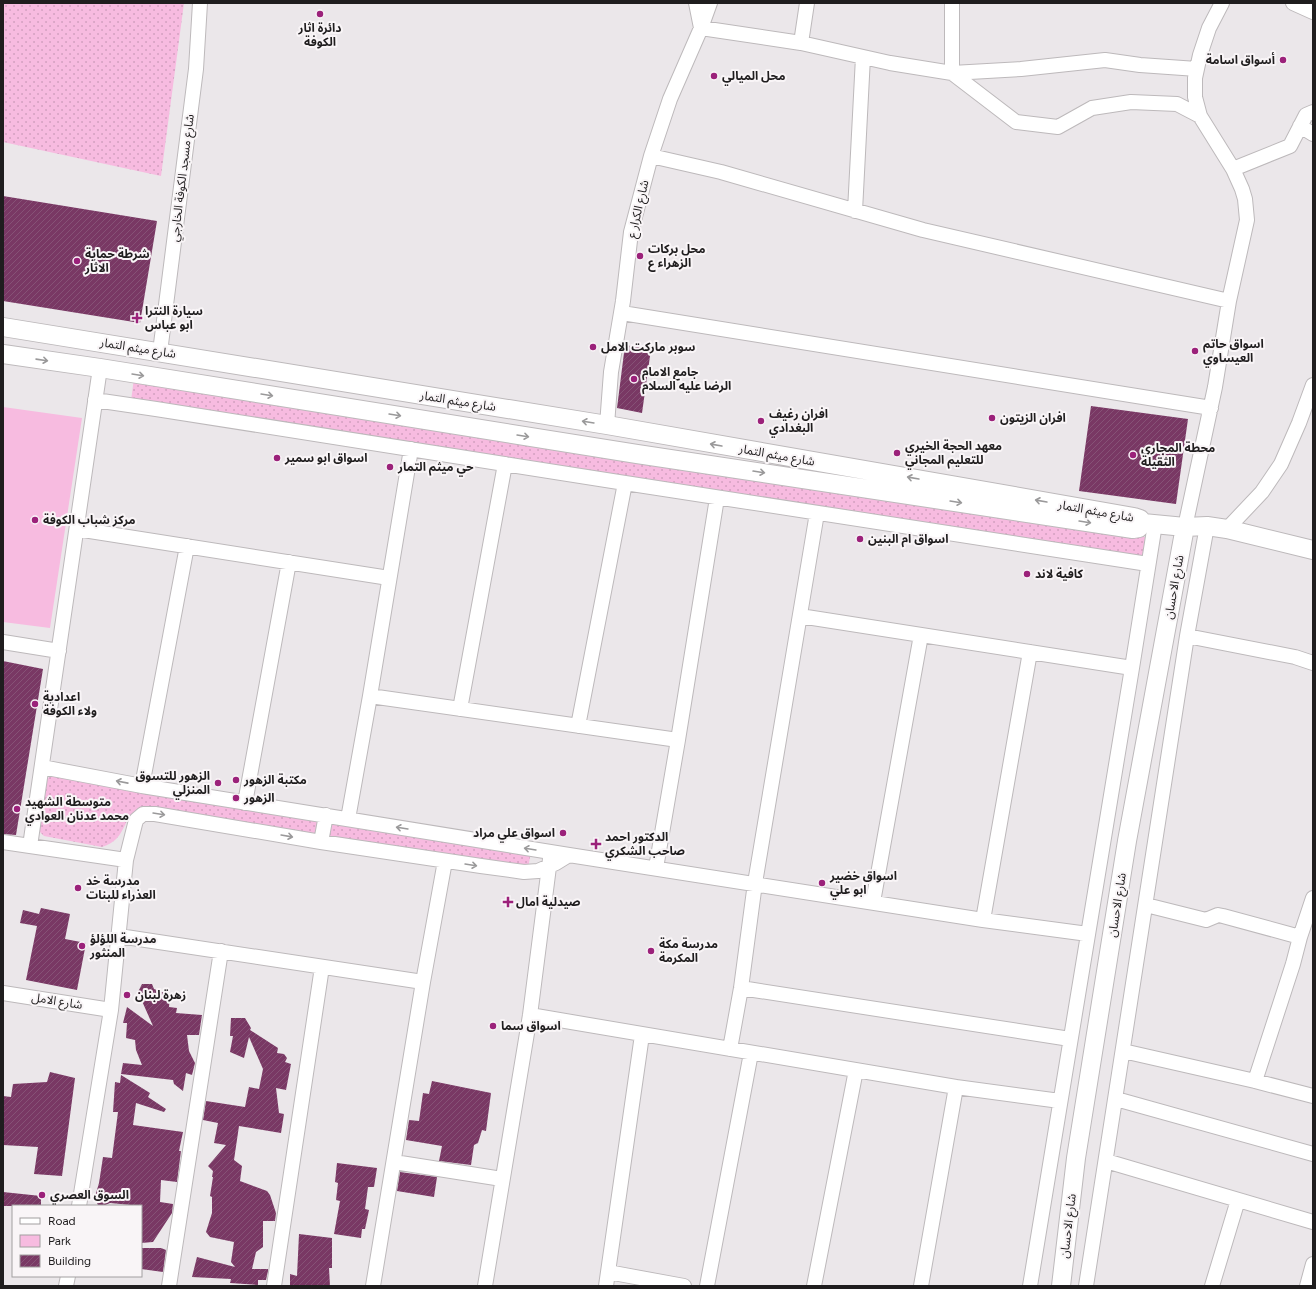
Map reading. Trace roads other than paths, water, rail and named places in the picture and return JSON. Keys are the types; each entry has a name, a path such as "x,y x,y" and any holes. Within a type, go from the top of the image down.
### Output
{"street":[{"name":"شارع مسجد الكوفة الخارجي","path":"160,352 196,69 200,3"},
{"path":"696,3 701,28 801,44 890,63 952,73 1021,69 1105,60 1140,66 1197,69"},
{"name":"شارع الكرار ع","path":"606,425 611,372 622,313 631,232 651,156 670,98 701,28 710,3"},
{"path":"801,44 806,3"},
{"path":"952,3 952,73"},
{"path":"1185,527 1211,408 1229,301 1247,220 1245,199 1242,189 1233,169 1200,116 1195,92 1197,69 1204,41 1212,21 1222,3"},
{"path":"1293,3 1313,12"},
{"path":"855,211 863,57"},
{"path":"952,73 1016,122 1058,127 1092,108 1131,102 1177,104 1200,116"},
{"path":"1233,169 1290,146 1306,116 1313,112"},
{"path":"1300,126 1313,134"},
{"path":"651,156 721,172 923,230 1229,301"},
{"path":"622,313 1211,408"},
{"name":"شارع ميثم التمار","path":"3,327 606,425 1134,517 1149,524"},
{"name":"شارع ميثم التمار","path":"3,354 100,368 637,454 1133,529 1149,524"},
{"path":"30,846 100,368"},
{"path":"1227,529 1262,492 1281,464 1313,385"},
{"path":"95,400 156,408 717,498 1148,564"},
{"path":"348,819 370,696 410,449"},
{"path":"460,709 505,464"},
{"path":"578,726 625,483"},
{"path":"656,868 717,498"},
{"path":"730,1049 741,988 755,883 817,513"},
{"path":"1030,1286 1132,668 1148,564 1149,524 1185,527 1207,526 1227,529 1313,550"},
{"path":"1086,1286 1187,636 1207,526"},
{"name":"شارع الاحسان","path":"1061,1286 1076,1158 1127,841 1185,527"},
{"path":"76,529 389,578"},
{"path":"142,786 187,546"},
{"path":"245,803 289,562"},
{"path":"800,616 1132,668"},
{"path":"873,902 921,635"},
{"path":"1187,636 1295,657 1313,663"},
{"path":"3,642 59,651"},
{"path":"983,920 1030,652"},
{"path":"370,696 678,740"},
{"path":"42,767 142,786 569,855 983,920 1088,934"},
{"path":"79,1205 111,1010 126,860 136,820 143,814 150,813 321,842 524,872 538,871 569,855"},
{"path":"321,842 326,815"},
{"path":"3,842 126,860"},
{"path":"485,1286 530,1015 551,852"},
{"path":"373,1286 423,982 445,861"},
{"path":"1255,1081 1313,898"},
{"path":"1146,905 1206,920 1218,915 1223,916 1300,938"},
{"path":"119,936 423,982"},
{"path":"169,1286 220,951"},
{"path":"274,1286 322,967"},
{"path":"741,988 1070,1039"},
{"name":"شارع الامل","path":"3,993 111,1010"},
{"path":"530,1015 751,1053 1060,1102"},
{"path":"642,1035 607,1279 684,1286"},
{"path":"1123,1051 1255,1081 1313,1096"},
{"path":"708,1286 751,1053"},
{"path":"814,1286 856,1070"},
{"path":"921,1286 956,1086"},
{"path":"1116,1099 1313,1154"},
{"path":"1106,1161 1313,1222"},
{"path":"394,1162 502,1179"},
{"path":"1212,1286 1238,1200"},
{"path":"1307,1286 1313,1264"}],"place":[{"name":"دائرة اثار الكوفة","path":"320,14"},
{"name":"أسواق اسامة","path":"1283,60"},
{"name":"محل الميالي","path":"714,76"},
{"name":"محل بركات الزهراء ع","path":"640,256"},
{"name":"شرطة حماية الاثار","path":"77,261"},
{"name":"سيارة النترا ابو عباس","path":"137,318"},
{"name":"سوبر ماركت الامل","path":"593,347"},
{"name":"اسواق حاتم العيساوي","path":"1195,351"},
{"name":"جامع الامام الرضا عليه السلام","path":"634,379"},
{"name":"افران الزيتون","path":"992,418"},
{"name":"افران رغيف البغدادي","path":"761,421"},
{"name":"معهد الحجة الخيري للتعليم المجاني","path":"897,453"},
{"name":"محطة المجاري الثقيلة","path":"1133,455"},
{"name":"اسواق ابو سمير","path":"277,458"},
{"name":"حي ميثم التمار","path":"390,467"},
{"name":"مركز شباب الكوفة","path":"35,520"},
{"name":"اسواق ام البنين","path":"860,539"},
{"name":"كافية لاند","path":"1027,574"},
{"name":"اعدادية ولاء الكوفة","path":"35,704"},
{"name":"مكتبة الزهور","path":"236,780"},
{"name":"الزهور للتسوق المنزلي","path":"218,783"},
{"name":"الزهور","path":"236,798"},
{"name":"متوسطة الشهيد محمد عدنان العوادي","path":"17,809"},
{"name":"اسواق علي مراد","path":"563,833"},
{"name":"الدكتور احمد صاحب الشكري","path":"596,844"},
{"name":"اسواق خضير ابو علي","path":"822,883"},
{"name":"مدرسة خد العذراء للبنات","path":"78,888"},
{"name":"صيدلية امال","path":"508,902"},
{"name":"مدرسة اللؤلؤ المنثور","path":"82,946"},
{"name":"مدرسة مكة المكرمة","path":"651,951"},
{"name":"زهرة لبنان","path":"127,995"},
{"name":"اسواق سما","path":"493,1026"},
{"name":"السوق العصري","path":"42,1195"}]}
